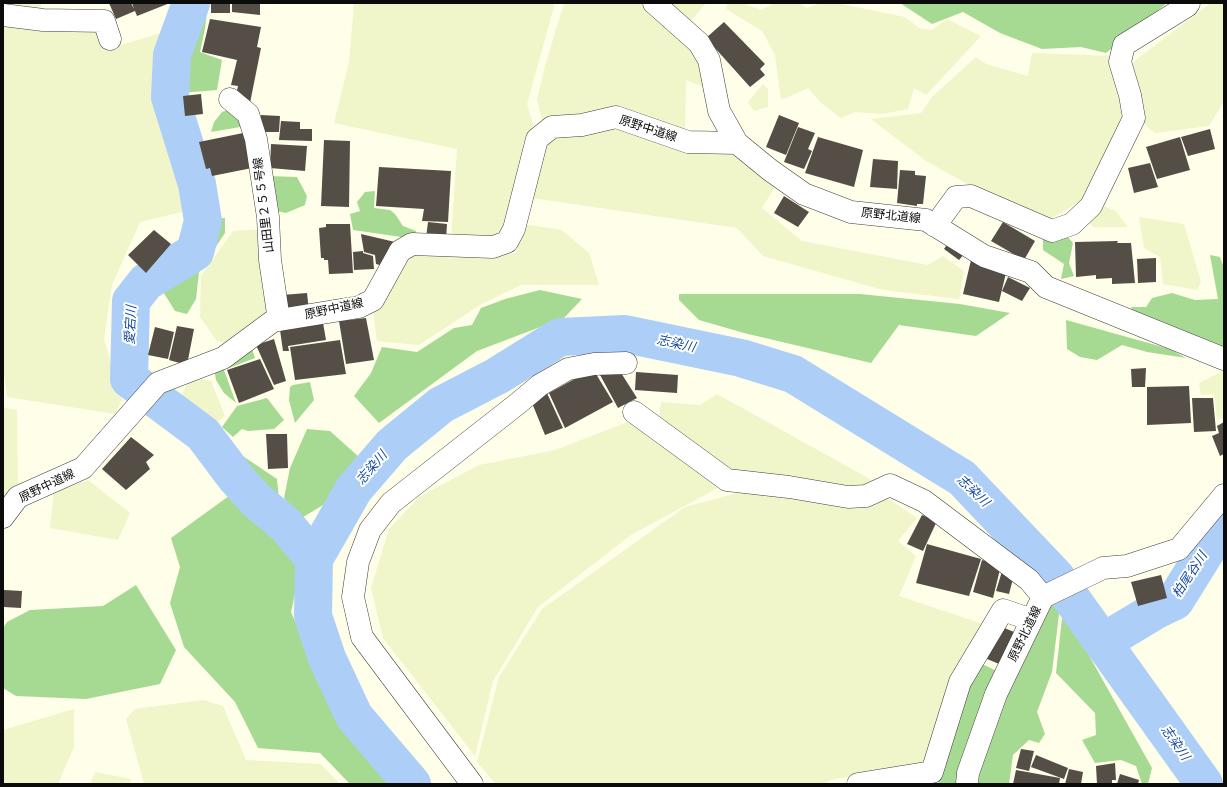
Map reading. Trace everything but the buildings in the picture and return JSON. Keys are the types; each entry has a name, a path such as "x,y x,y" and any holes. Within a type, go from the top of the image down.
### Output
{"street":[{"name":"原野北道線","path":"654,3 699,44 709,60 718,111 737,143 770,170 804,194 851,212 926,220 984,256 1031,272 1046,286 1224,359"},
{"path":"935,226 956,197 971,196 1052,231 1072,224 1091,206 1134,118 1130,96 1120,62 1124,45 1187,6 1189,3"},
{"path":"3,15 43,20 104,21 110,38"},
{"name":"山田里２５５号線","path":"230,99 248,114 256,139 268,217 270,260 279,320"},
{"name":"原野中道線","path":"3,517 18,497 83,468 158,383 223,358 273,321 359,307 373,300 400,252 412,244 493,247 507,242 514,228 537,139 552,127 582,125 616,117 688,142 737,143"},
{"path":"472,784 362,637 353,597 358,562 370,530 391,503 516,405 540,384 568,369 594,364 626,363"},
{"path":"634,412 727,480 789,487 848,497 866,496 890,485 924,501 1029,580 1043,597"},
{"name":"原野北道線","path":"967,784 968,773 996,694 1043,597 1103,568 1127,566 1179,549 1224,495"},
{"path":"858,784 932,772 960,682 1003,610 1032,620"}],"green space":[{"path":"3,3 41,3 41,11 3,7"},
{"path":"208,3 205,29 200,52 222,60 217,90 181,93 182,107 176,104 171,94 173,83 184,80 185,63 174,58 185,25 176,20 182,8"},
{"path":"354,3 555,3 527,104 533,124 508,228 489,239 451,238 457,149 334,123 349,62"},
{"path":"564,3 642,3 650,6 701,59 708,89 686,80 685,133 572,121 542,120 537,99 545,66"},
{"path":"672,3 705,3 705,4 690,22"},
{"path":"728,3 741,3 761,10 775,3 798,3 807,8 821,3 836,3 905,17 919,28 932,30 947,19 981,36 926,95 914,88 908,109 882,114 855,112 841,118 820,102 808,88 781,100 775,55 762,31 726,9"},
{"path":"900,3 1167,3 1106,53 1081,47 1042,49 1000,33 963,12 932,24"},
{"path":"1211,3 1224,3 1224,101 1209,126 1155,133 1140,121 1129,65"},
{"path":"3,21 95,28 114,47 161,33 165,54 162,91 194,209 140,222 112,285 104,339 122,399 115,414 7,397 3,364"},
{"path":"1032,53 1114,56 1125,115 1082,200 1047,221 982,192 926,161 871,119 921,113 932,97 976,57 986,64 1028,76"},
{"path":"763,84 768,89 768,107 754,111 748,102"},
{"path":"233,108 246,126 211,132 214,122 222,112"},
{"path":"616,124 705,150 742,155 776,185 762,208 802,241 928,265 943,256 964,271 959,299 883,290 763,256 737,228 532,198 544,143 561,134"},
{"path":"268,176 297,177 307,196 305,205 286,213 272,210"},
{"path":"375,191 374,208 390,210 395,214 403,226 416,231 415,239 353,230 350,214 360,211 357,202 365,192"},
{"path":"1104,206 1116,211 1128,227 1093,227 1087,220"},
{"path":"1139,217 1184,224 1201,282 1197,290 1163,284 1160,257 1144,248"},
{"path":"225,218 225,233 199,272 196,299 187,314 175,311 162,290 169,275 198,256 209,219"},
{"path":"524,224 562,230 589,253 599,285 521,285 480,305 419,345 377,341 373,311 401,261 412,253 516,253"},
{"path":"262,229 271,309 226,343 217,341 200,317 201,276 233,231"},
{"path":"1067,236 1073,243 1069,263 1074,276 1061,279 1064,264 1043,250 1043,237"},
{"path":"1210,255 1220,257 1224,268 1224,354 1134,318 1131,307 1146,307 1152,298 1172,293 1195,300 1218,299"},
{"path":"540,290 582,299 564,318 477,351 379,423 354,396 371,373 382,347 417,352 454,328 472,325 481,308 505,299"},
{"path":"679,294 860,294 960,304 1010,313 976,336 899,325 871,363 744,333 699,320 679,300"},
{"path":"1066,320 1170,349 1186,358 1147,352 1122,345 1097,360 1080,357 1067,349"},
{"path":"252,349 255,358 224,370 236,403 224,393 216,380 214,368"},
{"path":"1221,372 1224,372 1224,418 1217,419 1214,394 1201,395 1199,383"},
{"path":"202,379 211,381 225,416 211,427 179,399 188,383"},
{"path":"310,382 314,400 295,423 289,400 290,387 293,385"},
{"path":"717,394 877,483 860,491 723,468 659,419 661,402 700,405"},
{"path":"267,398 284,420 274,429 248,431 242,429 233,437 222,427 237,406"},
{"path":"3,407 17,410 18,489 3,506"},
{"path":"633,420 725,484 631,535 538,607 493,681 475,756 383,638 371,588 389,529 419,497 479,465 555,450"},
{"path":"307,429 330,431 359,457 333,499 300,519 284,498 290,468"},
{"path":"204,430 277,479 280,510 269,506 246,484"},
{"path":"88,480 130,513 118,540 50,528 54,492"},
{"path":"749,490 782,494 854,508 886,497 917,518 898,541 916,556 899,596 983,624 926,763 830,780 824,784 496,784 477,762 499,677 542,609 685,507"},
{"path":"233,493 302,562 291,612 338,719 396,784 350,784 320,753 258,748 235,702 184,647 170,603 180,567 171,538"},
{"path":"136,585 176,650 160,684 86,699 16,696 3,688 3,628 7,622 30,610 103,606"},
{"path":"1061,598 1052,672 1037,712 1045,734 1039,743 1029,740 1013,755 1009,784 973,784 1004,692 1046,605"},
{"path":"1063,609 1152,768 1148,784 1142,784 1136,766 1121,760 1095,763 1082,740 1096,735 1095,713 1056,673"},
{"path":"980,663 999,672 962,784 938,784 963,687"},
{"path":"203,700 223,706 246,760 321,764 340,784 144,784 126,719 135,709"},
{"path":"74,709 74,747 58,784 3,784 3,730"},
{"path":"95,772 131,779 130,784 90,784"}],"waterway":[{"name":"愛宕川","path":"191,3 172,55 170,97 197,184 203,221 195,252 146,282 131,301 129,379 203,434 236,478 257,501 286,525 314,559"},
{"name":"志染川","path":"412,784 354,716 327,658 313,616 314,559 354,489 392,445 441,405 497,376 560,337 625,334 741,358 793,374 962,478 1056,577 1204,784"},
{"name":"柏尾谷川","path":"1103,642 1158,609 1175,601 1224,522"}]}
